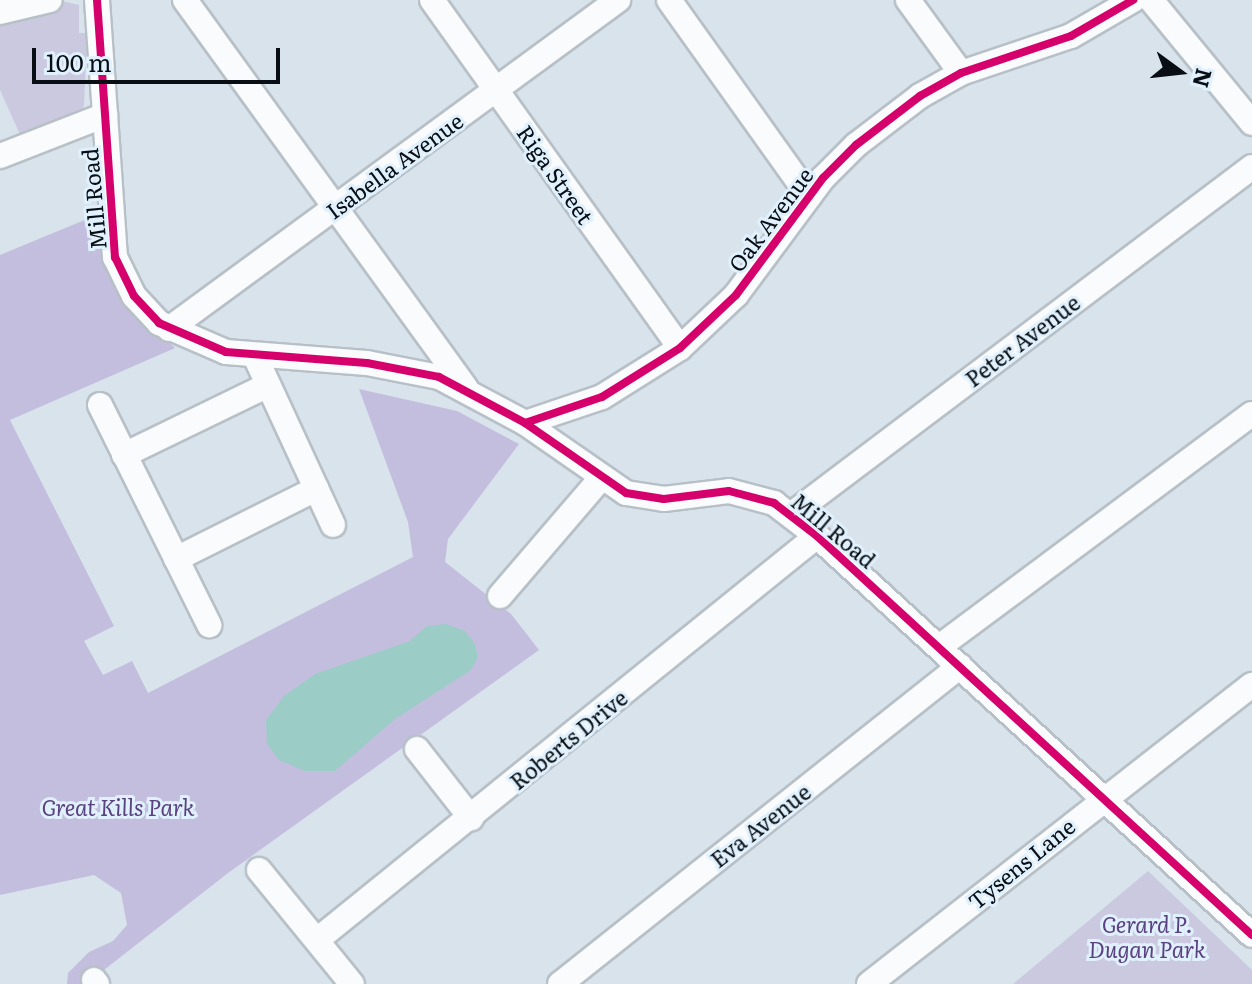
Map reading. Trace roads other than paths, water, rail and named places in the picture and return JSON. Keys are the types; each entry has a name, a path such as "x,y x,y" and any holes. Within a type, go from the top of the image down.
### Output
{"street":[{"path":"0,12 50,0"},
{"name":"Mill Road","path":"97,0 115,257 144,310 169,329 202,345 255,356 410,369 467,390 525,423 601,478 644,498 729,491 751,495 792,514 1105,796 1252,935"},
{"path":"185,0 467,390"},
{"name":"Riga Street","path":"432,0 680,348"},
{"name":"Isabella Avenue","path":"169,329 618,0"},
{"path":"669,0 809,196"},
{"path":"908,0 961,73"},
{"name":"Oak Avenue","path":"525,423 602,397 680,348 736,295 809,196 887,119 961,73 1034,52 1133,0"},
{"path":"1151,0 1252,123"},
{"path":"0,156 105,115"},
{"name":"Peter Avenue","path":"792,514 1252,167"},
{"path":"255,356 333,525"},
{"path":"124,455 268,385"},
{"path":"100,405 209,625"},
{"path":"939,647 1252,414"},
{"path":"500,596 601,478"},
{"path":"176,559 316,489"},
{"name":"Roberts Drive","path":"317,940 817,536"},
{"name":"Eva Avenue","path":"560,984 960,666"},
{"name":"Tysens Lane","path":"869,984 1105,796 1252,685"},
{"path":"417,749 471,818"},
{"path":"259,870 352,984"}],"park label":[{"name":"Great Kills Park","path":"118,807"},
{"name":"Gerard P. Dugan Park","path":"1147,936"}]}
